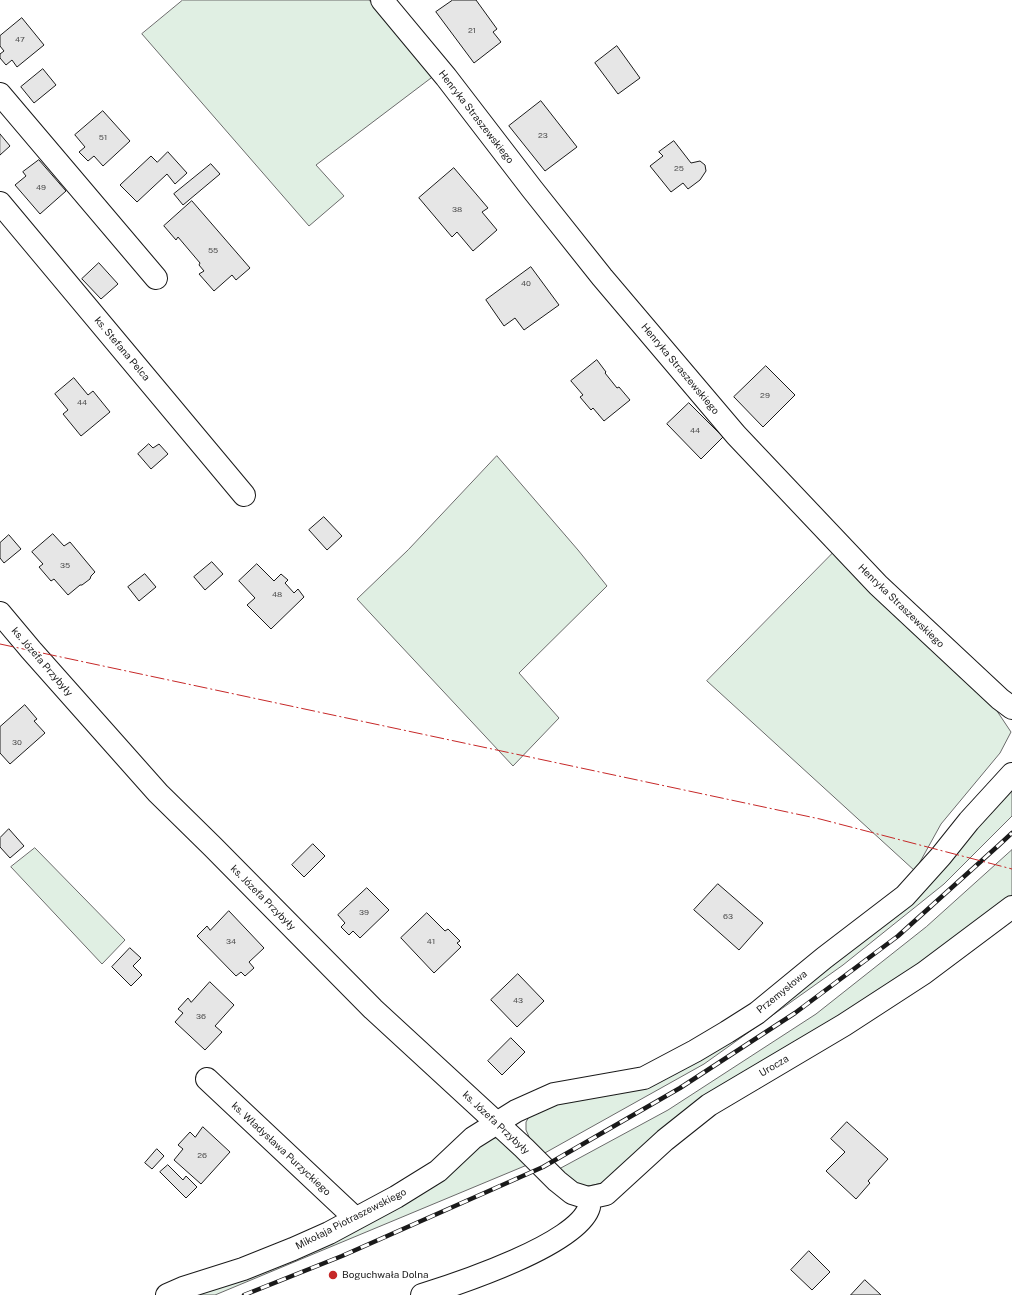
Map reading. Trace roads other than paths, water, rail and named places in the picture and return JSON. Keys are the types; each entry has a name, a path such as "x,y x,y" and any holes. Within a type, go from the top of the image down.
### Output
{"street":[{"name":"Henryka Straszewskiego","path":"382,0 446,77 527,183 602,277 736,435 878,585 1000,699 1012,708"},
{"path":"0,94 156,278"},
{"name":"ks. Stefana Pelca","path":"0,203 244,495"},
{"name":"ks. Józefa Przybyły","path":"0,613 30,650 158,793 373,1009 524,1148 557,1181 572,1193 588,1198"},
{"name":"Przemysłowa","path":"496,1123 516,1110 554,1094 644,1078 695,1052 757,1013 824,958 905,896 941,856 969,820 1012,774"},
{"name":"Urocza","path":"588,1198 606,1194 665,1140 710,1105 844,1025 924,973 1012,907"},
{"name":"ks. Władysława Purzyckiego","path":"207,1079 355,1218"},
{"name":"Mikołaja Piotraszewskiego","path":"167,1295 183,1288 243,1269 293,1249 396,1197 438,1171 473,1138 496,1123"},
{"path":"422,1295 487,1273 528,1255 569,1231 580,1221 589,1207 588,1198"}],"railway":[{"path":"244,1295 342,1256 543,1167 680,1088 795,1013 898,936 1012,833"}],"place":[{"name":"Boguchwała Dolna","path":"333,1275"}]}
